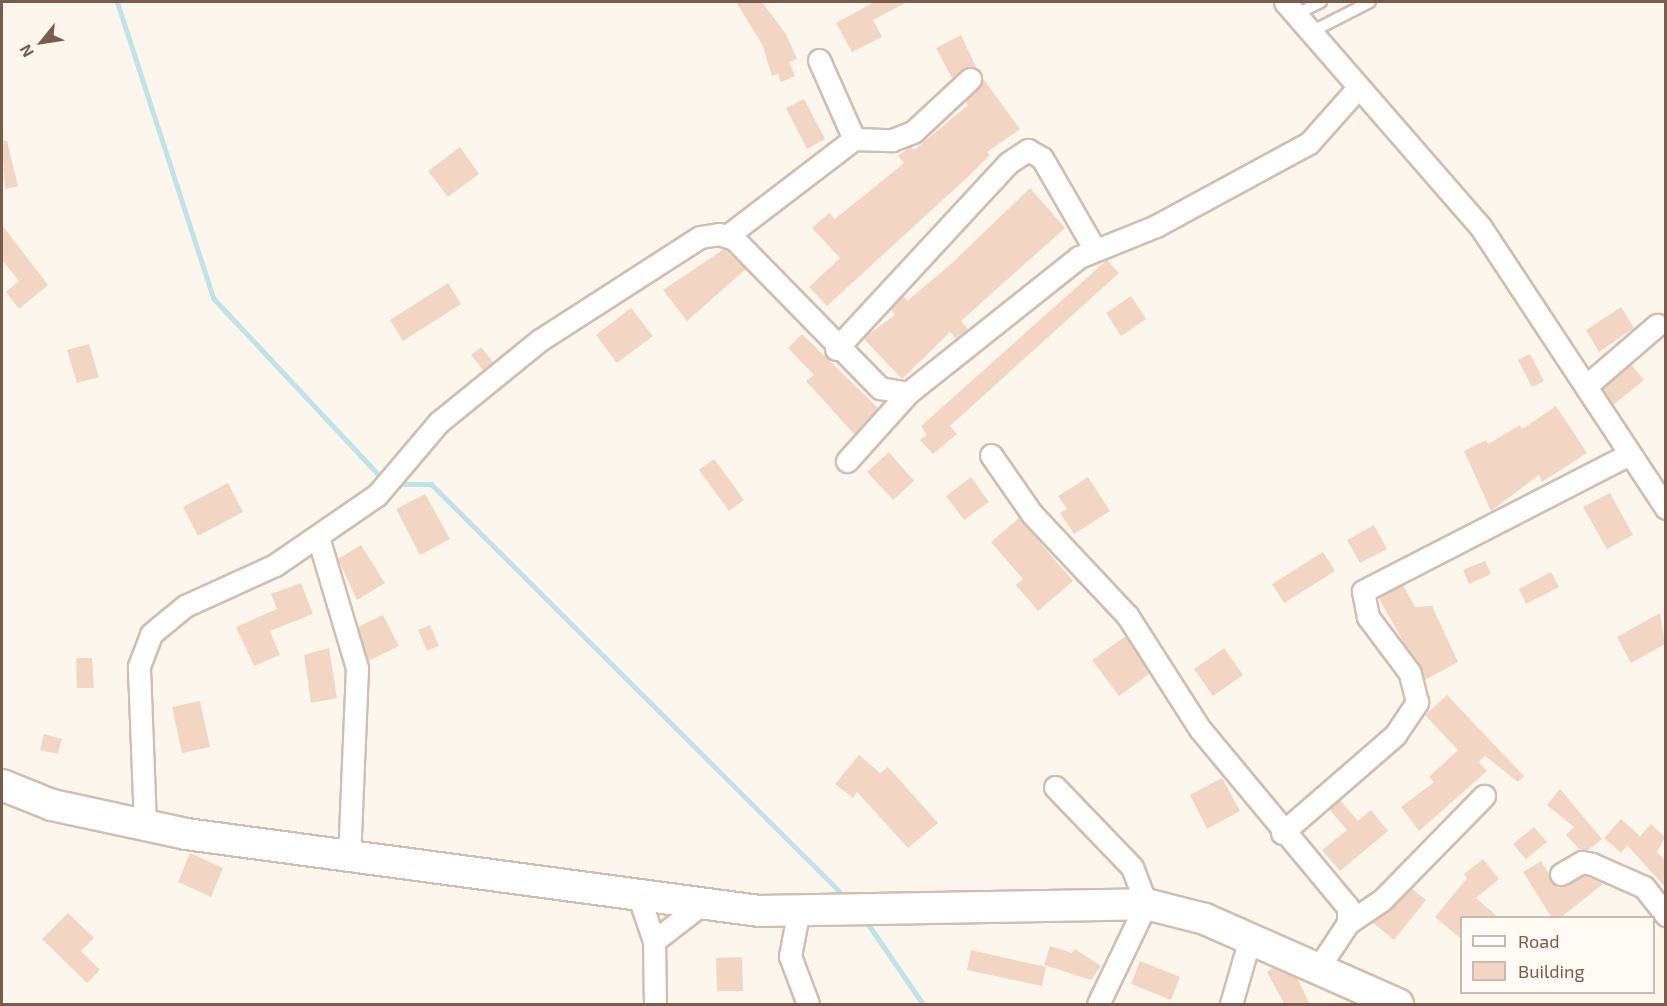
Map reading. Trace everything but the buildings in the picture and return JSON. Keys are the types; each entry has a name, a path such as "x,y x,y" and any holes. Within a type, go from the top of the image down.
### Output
{"main road":[{"path":"2,785 52,805 145,825 349,858 639,897 798,914 1104,901 1146,904 1174,909 1250,938 1319,967 1398,1005"}],"street":[{"path":"1291,8 1356,88 1480,226 1665,508"},
{"path":"819,60 854,139"},
{"path":"145,825 140,666 151,634 185,606 254,577 318,537 377,495 439,422 540,340 700,237 727,236 854,139 892,140 913,132 970,79"},
{"path":"847,461 908,393 1094,248 1156,226 1309,143 1356,88"},
{"path":"836,349 1008,163 1028,150 1042,158 1094,248"},
{"path":"727,236 836,349 880,388 908,393"},
{"path":"1586,386 1657,325"},
{"path":"991,455 1032,514 1127,615 1200,729 1282,833 1348,907 1348,923"},
{"path":"1282,833 1395,735 1417,702 1410,673 1368,617 1363,591 1629,455"},
{"path":"318,537 357,668 349,858"},
{"path":"1055,787 1132,867 1146,904 1098,1005"},
{"path":"1319,967 1348,923 1382,900 1484,796"},
{"path":"1561,874 1582,862 1592,864 1644,887 1665,915"},
{"path":"639,897 654,941 655,1005"},
{"path":"654,941 702,904"},
{"path":"798,914 790,956 808,1005"},
{"path":"1231,1005 1250,938"}],"lane":[{"path":"1291,8 1321,2"},
{"path":"1311,32 1370,2"}],"waterway":[{"path":"117,2 213,298 384,481"},
{"path":"395,484 431,484 847,899"},
{"path":"865,920 923,1004"}]}
